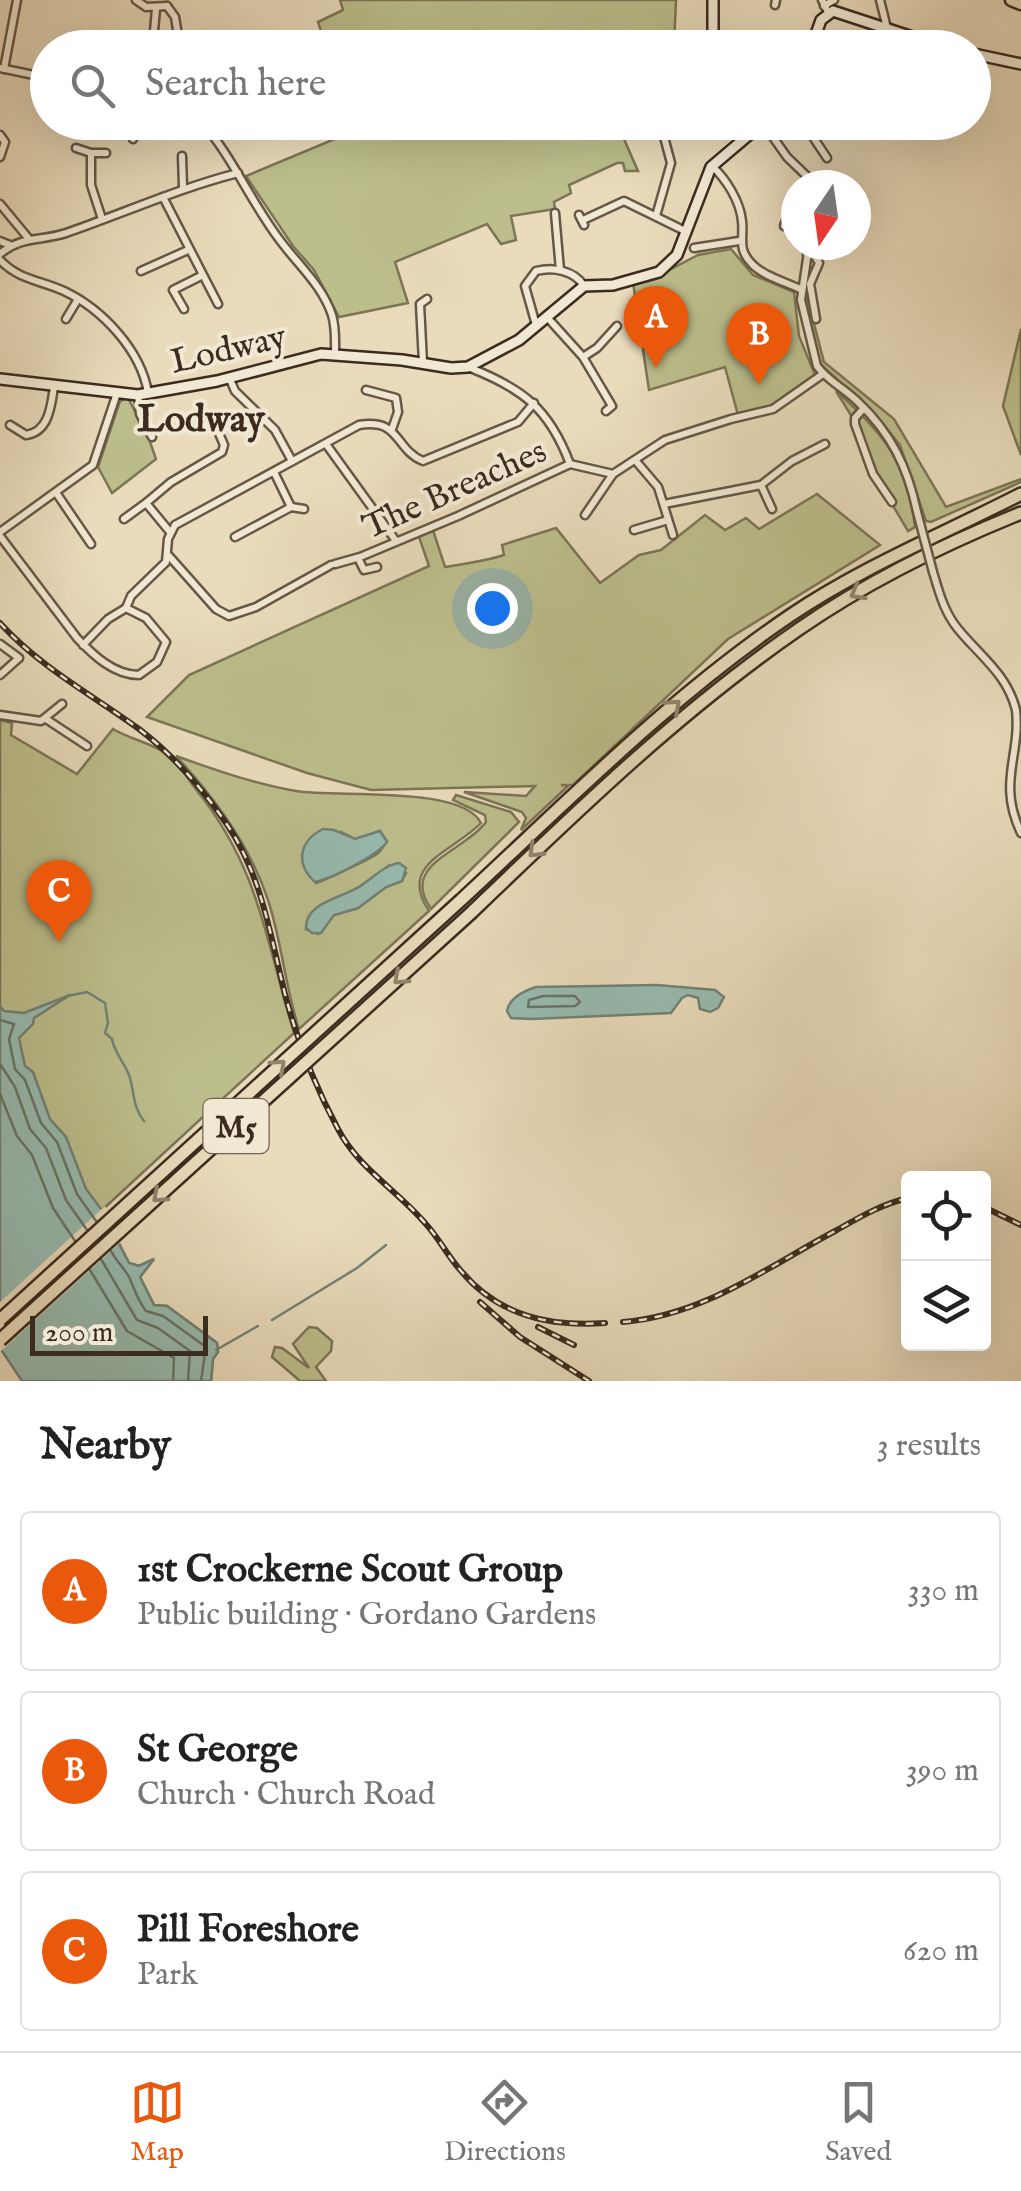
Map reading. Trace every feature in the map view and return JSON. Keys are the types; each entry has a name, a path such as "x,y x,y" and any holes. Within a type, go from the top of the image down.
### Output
{"highway":[{"name":"M5","path":"0,1320 698,684 790,616 891,555 1021,496"},
{"name":"M5","path":"0,1340 472,912 599,790 705,700 836,605 943,547 1021,513"},
{"name":"M5","path":"943,547 1021,521"}],"main road":[{"path":"1011,0 1021,4"}],"street":[{"path":"17,0 2,68 30,74"},
{"path":"136,0 146,8 156,9 168,3 177,30"},
{"path":"713,0 713,30"},
{"path":"817,30 825,6 834,0"},
{"path":"880,0 887,29"},
{"path":"825,6 890,30"},
{"path":"154,30 156,9"},
{"path":"991,58 1021,64"},
{"path":"0,135 4,142 0,158"},
{"path":"215,140 279,239 327,303 334,322 335,354"},
{"path":"656,216 671,163 665,140"},
{"path":"468,367 509,346 584,286 615,284 659,272 674,261 712,166 742,140"},
{"path":"775,140 800,170"},
{"path":"818,140 828,152"},
{"path":"76,148 106,152"},
{"path":"91,153 91,185 102,219"},
{"path":"182,156 183,187"},
{"path":"712,166 727,184 740,213 739,241 754,266 800,289"},
{"path":"163,426 151,434 140,414 142,372 128,346 108,323 66,292 16,274 0,257 10,245 45,239 183,187 239,173"},
{"path":"163,197 218,304"},
{"path":"582,220 624,201 685,231"},
{"path":"0,204 28,239"},
{"path":"555,213 560,270"},
{"path":"0,241 10,245"},
{"path":"694,248 739,241"},
{"path":"142,271 188,250"},
{"path":"806,260 800,289 810,342 823,374 864,408 900,455 948,615 994,665 1012,698 1018,733 1010,798 1021,832"},
{"path":"817,316 810,284 818,260"},
{"path":"536,325 526,295 527,280 536,271 560,270 576,277 584,286"},
{"path":"184,309 173,290 202,276"},
{"path":"66,319 78,300"},
{"path":"421,301 422,364"},
{"path":"546,316 584,357 612,408"},
{"path":"584,357 616,331"},
{"name":"Lodway","path":"0,379 143,395 335,354 468,367"},
{"path":"468,367 519,391 534,403 559,437 570,464 612,474"},
{"path":"585,515 612,474 634,460 676,436 773,409 823,374"},
{"path":"229,378 234,391 274,430 292,461"},
{"path":"10,425 26,435 36,433 49,415 54,387"},
{"path":"366,390 396,398 398,412 392,429"},
{"path":"117,393 95,462 88,472 0,534 84,645 123,673 139,675 161,656 166,642 146,618 126,608"},
{"path":"84,645 108,619 126,608 131,596 168,556 170,532 181,521 218,500 359,425 392,429 419,465 518,422 534,403"},
{"path":"864,408 855,424 874,474 892,502"},
{"path":"124,520 170,482 222,452 224,445 212,423"},
{"path":"326,444 396,542"},
{"path":"664,504 761,485 790,462 821,448"},
{"path":"634,460 654,481 673,535"},
{"name":"The Breaches","path":"168,556 216,608 229,616 256,608 333,564 396,542 570,464"},
{"path":"274,472 291,508"},
{"path":"761,485 771,502"},
{"path":"57,494 92,544"},
{"path":"146,503 170,532"},
{"path":"235,537 291,508 304,509"},
{"path":"634,530 668,520"},
{"name":"The Breaches","path":"358,558 364,570 377,567"},
{"path":"0,644 20,658 0,674"},
{"path":"46,719 62,704"},
{"path":"0,715 24,721 46,719 78,735 88,746"}],"green space":[{"path":"340,0 676,0 675,30 321,30 318,22 343,10"},
{"path":"332,140 624,140 638,171 625,171 623,163 617,163 569,185 571,193 554,202 555,209 511,216 516,240 501,244 487,224 395,262 408,303 339,317 314,270 246,176"},
{"path":"731,249 753,275 794,292 799,336 815,375 768,408 738,415 725,367 649,390 633,282 698,255"},
{"path":"805,289 824,362 894,419 946,507 1021,482 926,521 900,445 875,414 819,363 802,298"},
{"path":"1021,329 1021,455 1003,406"},
{"path":"836,391 880,435 899,467 912,504 915,527 908,531 874,474 857,425"},
{"path":"128,398 156,459 112,493 98,467 120,401"},
{"path":"817,494 880,545 728,639 573,785 561,785 568,786 521,830 526,818 522,812 464,792 526,796 535,786 371,790 307,773 147,717 189,675 429,566 419,537 433,530 445,567 504,555 502,545 556,528 600,583 639,555 661,550 705,515 725,530 746,518 759,529"},
{"path":"0,720 12,723 11,735 77,774 113,729 162,751 182,770 219,821 259,908 294,1033 102,1210 129,1263 139,1266 154,1259 140,1277 154,1305 167,1306 217,1343 211,1381 4,1106 22,1016 0,1018"},
{"path":"176,756 250,781 296,791 396,795 450,803 469,811 481,823 424,870 421,895 429,911 299,1029 273,916 252,860 230,823","holes":["380,831 387,841 377,854 316,883 302,855 341,832 355,839","390,865 406,873 402,881 386,887 358,908 334,915 318,934 306,929 317,908 359,887"]},
{"path":"456,795 511,812 519,822 431,909 423,894 423,881 429,870 486,822 485,815 453,800"},
{"path":"309,1327 317,1328 332,1341 331,1351 316,1367 326,1381 300,1381 272,1357 275,1347 282,1348 309,1368 293,1344"}],"water":[{"path":"323,829 355,839 380,831 387,842 353,866 315,882 304,868 302,853 309,840"},
{"path":"399,863 406,868 402,881 386,887 358,908 334,915 321,933 306,928 311,913 325,902"},
{"path":"657,985 715,990 724,997 718,1008 710,1012 700,1009 698,998 688,995 671,1013 531,1019 511,1018 507,1011 514,999 536,987"},
{"path":"70,995 34,1018 19,1038 25,1066 33,1072 50,1119 66,1137 86,1189 129,1263 139,1266 154,1259 140,1277 154,1305 167,1306 217,1343 211,1381 22,1381 0,1348 0,1006 4,1011 24,1013"}],"pier":[{"path":"105,1206 124,1239 0,1352 0,1302"}],"waterway":[{"path":"67,996 87,992 105,1003 105,1033 112,1039 129,1075 144,1121"},
{"path":"272,1320 357,1268 386,1245"},
{"path":"216,1350 258,1326"}],"railway":[{"path":"0,623 49,667 152,739 186,773 226,823 257,884 290,1011 308,1063 338,1129 367,1168 414,1211 462,1272 492,1299 509,1309 545,1320 605,1323"},
{"path":"623,1322 652,1318 708,1300 863,1216 901,1200"},
{"path":"991,1210 1021,1225"},
{"path":"480,1302 520,1337 589,1381"},
{"path":"538,1327 574,1345"}],"place":[{"name":"1st Crockerne Scout Group","path":"656,368"},
{"name":"St George","path":"759,385"},
{"name":"Pill Foreshore","path":"59,942"}],"district":[{"name":"Lodway","path":"201,418"}]}
